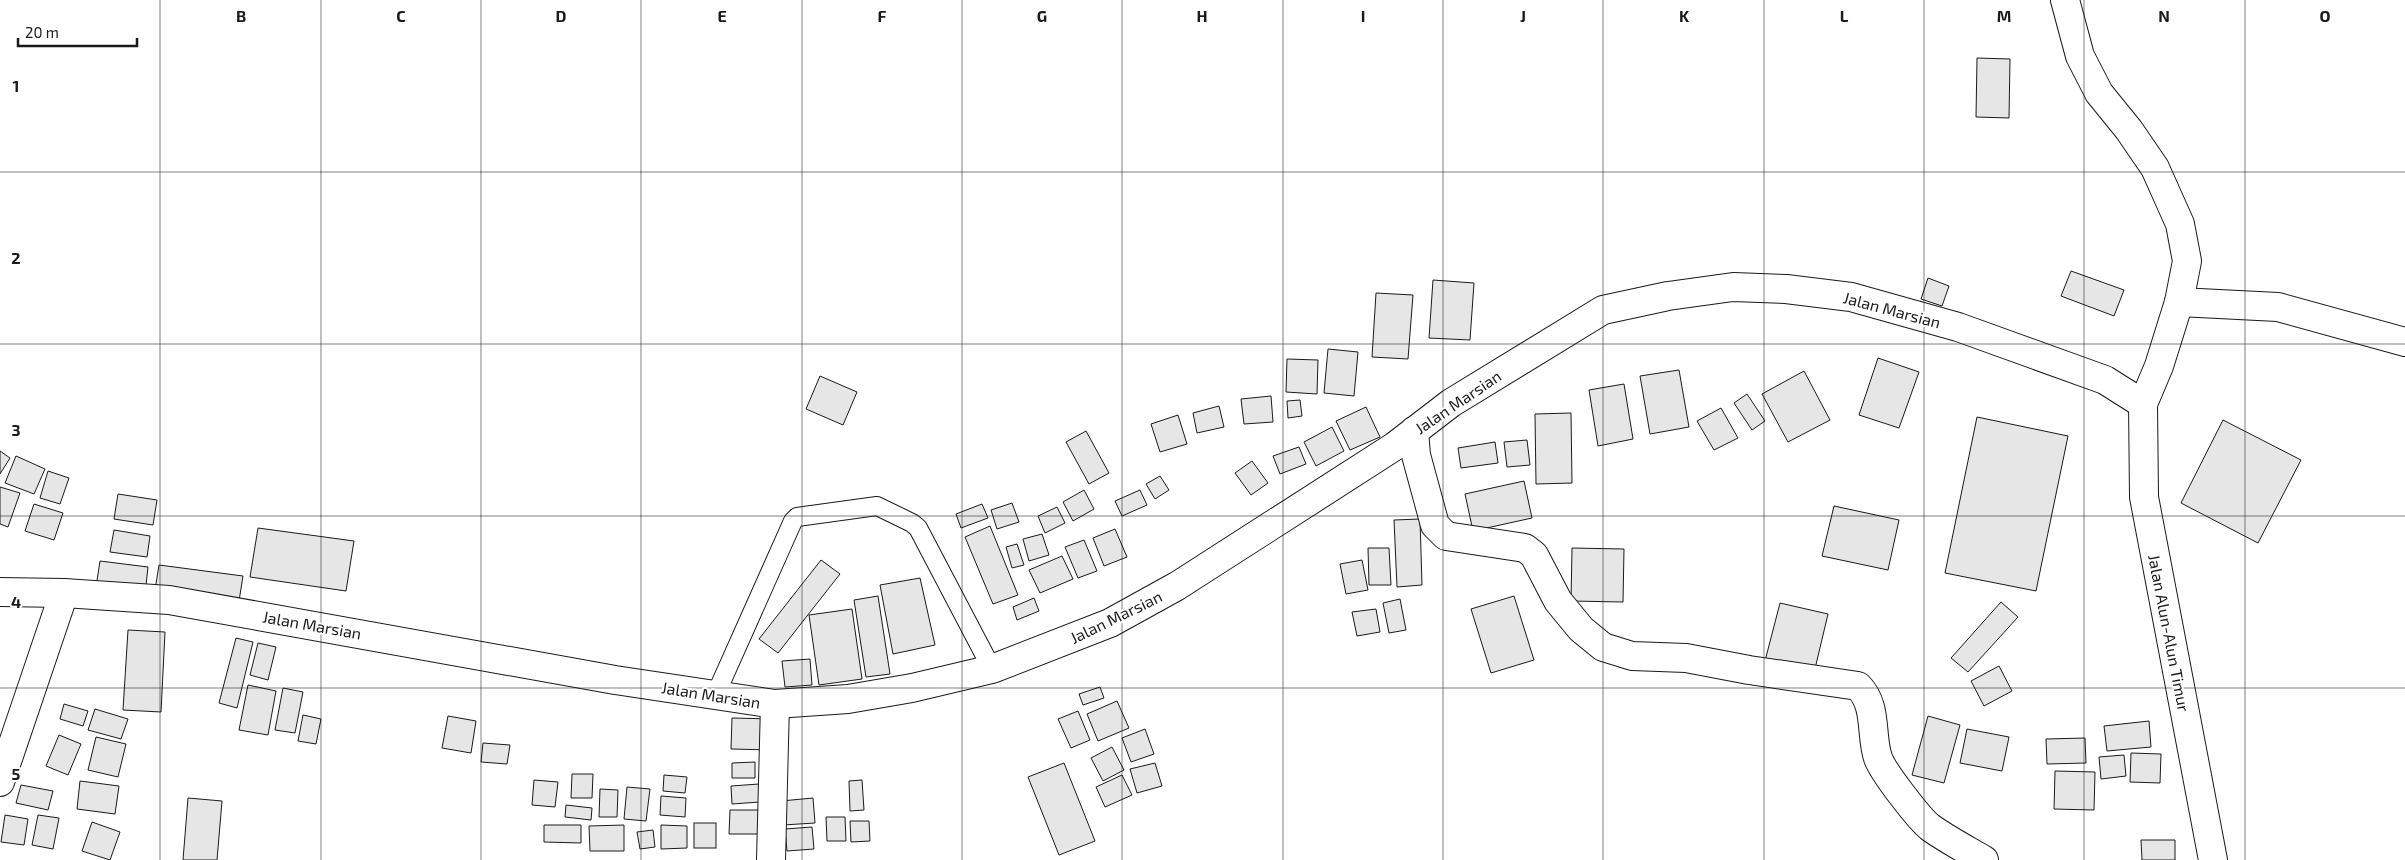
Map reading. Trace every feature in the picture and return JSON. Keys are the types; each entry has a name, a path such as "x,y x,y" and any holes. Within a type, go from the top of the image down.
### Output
{"street":[{"path":"2065,0 2080,56 2087,71 2099,93 2129,130 2155,168 2180,224 2187,261 2178,302 2159,366 2143,404"},
{"name":"Jalan Marsian","path":"0,592 64,593 169,600 715,696 775,704 848,700 912,688 992,669 1110,623 1177,586 1395,446 1451,403 1603,310 1668,296 1733,287 1786,289 1851,297 1958,328 2105,380 2143,404"},
{"path":"2178,302 2278,307 2405,342"},
{"name":"Jalan Alun-Alun Timur","path":"2143,404 2144,498 2213,860"},
{"path":"1414,431 1416,455 1427,502 1435,525 1446,536 1526,548 1534,555 1558,601 1581,629 1603,647 1632,656 1686,658 1748,670 1858,686 1866,695 1871,707 1878,760 1895,785 1930,828 1984,860"},
{"path":"0,782 64,593"},
{"path":"771,860 775,704"}],"lane":[{"path":"715,696 792,521 797,517 877,506 918,528 992,669"}],"building":[{"path":"1977,58 2010,59 2009,118 1976,117"},
{"path":"2071,271 2124,290 2114,316 2061,296"},
{"path":"1928,278 1949,286 1942,306 1921,299"},
{"path":"1433,280 1474,283 1470,340 1429,338"},
{"path":"1376,293 1413,295 1408,359 1372,357"},
{"path":"1328,349 1358,352 1354,396 1324,393"},
{"path":"1878,358 1919,372 1899,428 1859,415"},
{"path":"1287,359 1318,360 1317,394 1286,392"},
{"path":"1679,370 1689,427 1650,434 1640,376"},
{"path":"1804,371 1830,420 1788,442 1762,394"},
{"path":"820,376 857,392 843,425 806,409"},
{"path":"1624,384 1633,439 1598,446 1589,390"},
{"path":"1747,394 1765,421 1752,430 1734,403"},
{"path":"1271,396 1273,422 1244,424 1241,399"},
{"path":"1300,400 1302,416 1288,418 1287,401"},
{"path":"1219,406 1224,427 1197,433 1193,413"},
{"path":"1366,407 1380,437 1350,450 1336,421"},
{"path":"1721,408 1738,438 1714,450 1697,421"},
{"path":"1571,413 1572,483 1536,484 1535,414"},
{"path":"1178,415 1187,444 1160,452 1151,424"},
{"path":"1977,417 2068,436 2036,591 1945,573"},
{"path":"2223,420 2301,460 2258,543 2181,503"},
{"path":"1332,427 1344,451 1316,466 1304,442"},
{"path":"1086,431 1109,473 1089,484 1066,442"},
{"path":"1527,440 1530,465 1507,467 1504,442"},
{"path":"1495,442 1498,463 1461,468 1458,448"},
{"path":"1299,447 1306,464 1280,474 1273,456"},
{"path":"0,451 10,458 0,474"},
{"path":"16,456 45,469 34,494 5,483"},
{"path":"1252,461 1268,483 1251,495 1235,473"},
{"path":"48,471 69,478 60,504 40,498"},
{"path":"1160,476 1169,490 1155,499 1146,484"},
{"path":"1524,481 1532,518 1473,531 1465,494"},
{"path":"0,487 20,493 8,527 0,524"},
{"path":"1084,490 1094,509 1073,521 1063,502"},
{"path":"1140,490 1147,505 1122,516 1115,501"},
{"path":"118,494 157,500 153,525 114,519"},
{"path":"1012,503 1019,522 997,529 991,510"},
{"path":"34,504 63,513 54,540 25,531"},
{"path":"982,504 988,518 961,528 956,514"},
{"path":"1834,506 1899,520 1888,570 1822,556"},
{"path":"1057,507 1065,523 1045,533 1038,516"},
{"path":"1420,519 1422,585 1397,587 1394,520"},
{"path":"990,526 1018,595 993,604 965,537"},
{"path":"258,528 354,541 346,591 250,577"},
{"path":"1115,529 1127,557 1104,566 1093,538"},
{"path":"114,530 150,536 147,557 110,552"},
{"path":"1042,534 1049,555 1029,561 1023,539"},
{"path":"1084,540 1097,571 1078,578 1065,547"},
{"path":"1017,544 1024,565 1012,568 1006,547"},
{"path":"1368,548 1389,548 1391,585 1369,585"},
{"path":"1572,548 1624,549 1623,602 1571,601"},
{"path":"1062,556 1073,579 1040,593 1029,570"},
{"path":"821,560 840,574 778,653 759,639"},
{"path":"1362,560 1368,590 1346,594 1340,564"},
{"path":"100,561 148,567 145,594 96,587"},
{"path":"159,565 243,576 239,601 155,590"},
{"path":"920,578 935,645 893,654 880,585"},
{"path":"878,596 890,674 866,677 854,600"},
{"path":"1514,596 1534,660 1491,673 1471,609"},
{"path":"1034,598 1039,611 1017,620 1013,607"},
{"path":"1400,599 1406,630 1389,633 1383,603"},
{"path":"2001,602 2018,617 1968,672 1951,658"},
{"path":"1780,603 1828,614 1814,673 1765,661"},
{"path":"852,609 862,679 819,685 809,615"},
{"path":"1376,609 1380,632 1357,636 1352,612"},
{"path":"128,630 165,632 161,712 123,710"},
{"path":"236,638 253,642 237,708 219,703"},
{"path":"258,643 276,647 268,680 250,675"},
{"path":"810,659 812,685 785,687 782,661"},
{"path":"1999,666 2012,691 1984,706 1971,681"},
{"path":"248,685 276,691 268,735 239,730"},
{"path":"1100,687 1104,698 1083,705 1079,694"},
{"path":"283,688 303,692 295,733 275,730"},
{"path":"1117,701 1129,728 1098,741 1087,714"},
{"path":"64,704 88,711 83,726 60,719"},
{"path":"95,709 128,719 121,739 88,730"},
{"path":"1078,711 1090,740 1071,748 1058,719"},
{"path":"303,715 321,719 316,744 298,741"},
{"path":"448,716 476,721 471,753 442,748"},
{"path":"1928,716 1960,725 1944,783 1912,775"},
{"path":"732,718 773,719 772,750 731,749"},
{"path":"2149,721 2151,747 2107,751 2104,726"},
{"path":"1145,729 1154,754 1131,762 1122,738"},
{"path":"1967,729 2009,737 2002,771 1960,763"},
{"path":"59,735 81,744 68,775 46,766"},
{"path":"96,737 126,744 118,777 88,770"},
{"path":"2085,738 2086,763 2047,764 2046,739"},
{"path":"483,743 510,745 507,764 481,762"},
{"path":"1112,747 1124,770 1103,781 1091,758"},
{"path":"2131,753 2161,754 2160,783 2130,782"},
{"path":"2124,755 2126,776 2101,779 2099,757"},
{"path":"755,762 755,778 732,778 732,763"},
{"path":"1064,763 1095,841 1059,855 1028,777"},
{"path":"1155,763 1162,786 1137,793 1130,769"},
{"path":"2055,771 2095,772 2094,810 2054,809"},
{"path":"572,774 593,774 592,798 571,798"},
{"path":"664,775 687,777 685,793 663,791"},
{"path":"1122,775 1132,795 1105,807 1096,787"},
{"path":"534,780 558,782 555,807 532,805"},
{"path":"862,780 864,810 850,811 849,781"},
{"path":"80,781 119,786 115,814 77,809"},
{"path":"759,784 760,802 732,804 731,786"},
{"path":"21,785 53,791 48,810 16,803"},
{"path":"627,787 650,789 646,821 624,819"},
{"path":"600,789 618,790 617,817 599,817"},
{"path":"661,796 686,798 685,817 660,815"},
{"path":"188,798 222,801 217,860 183,860"},
{"path":"813,798 815,823 783,825 781,801"},
{"path":"566,805 592,808 591,820 565,817"},
{"path":"730,810 760,810 760,834 729,834"},
{"path":"5,815 28,819 24,845 1,842"},
{"path":"38,815 59,818 53,849 32,845"},
{"path":"826,817 845,817 846,841 827,841"},
{"path":"850,821 869,821 870,841 851,842"},
{"path":"92,822 120,832 110,860 82,851"},
{"path":"694,823 716,823 716,848 694,848"},
{"path":"544,825 581,825 581,843 544,842"},
{"path":"624,825 624,851 590,851 589,826"},
{"path":"661,825 687,826 687,848 661,849"},
{"path":"812,827 814,849 787,851 785,829"},
{"path":"653,830 655,847 640,849 637,832"},
{"path":"2141,840 2175,840 2175,860 2142,860"}]}
